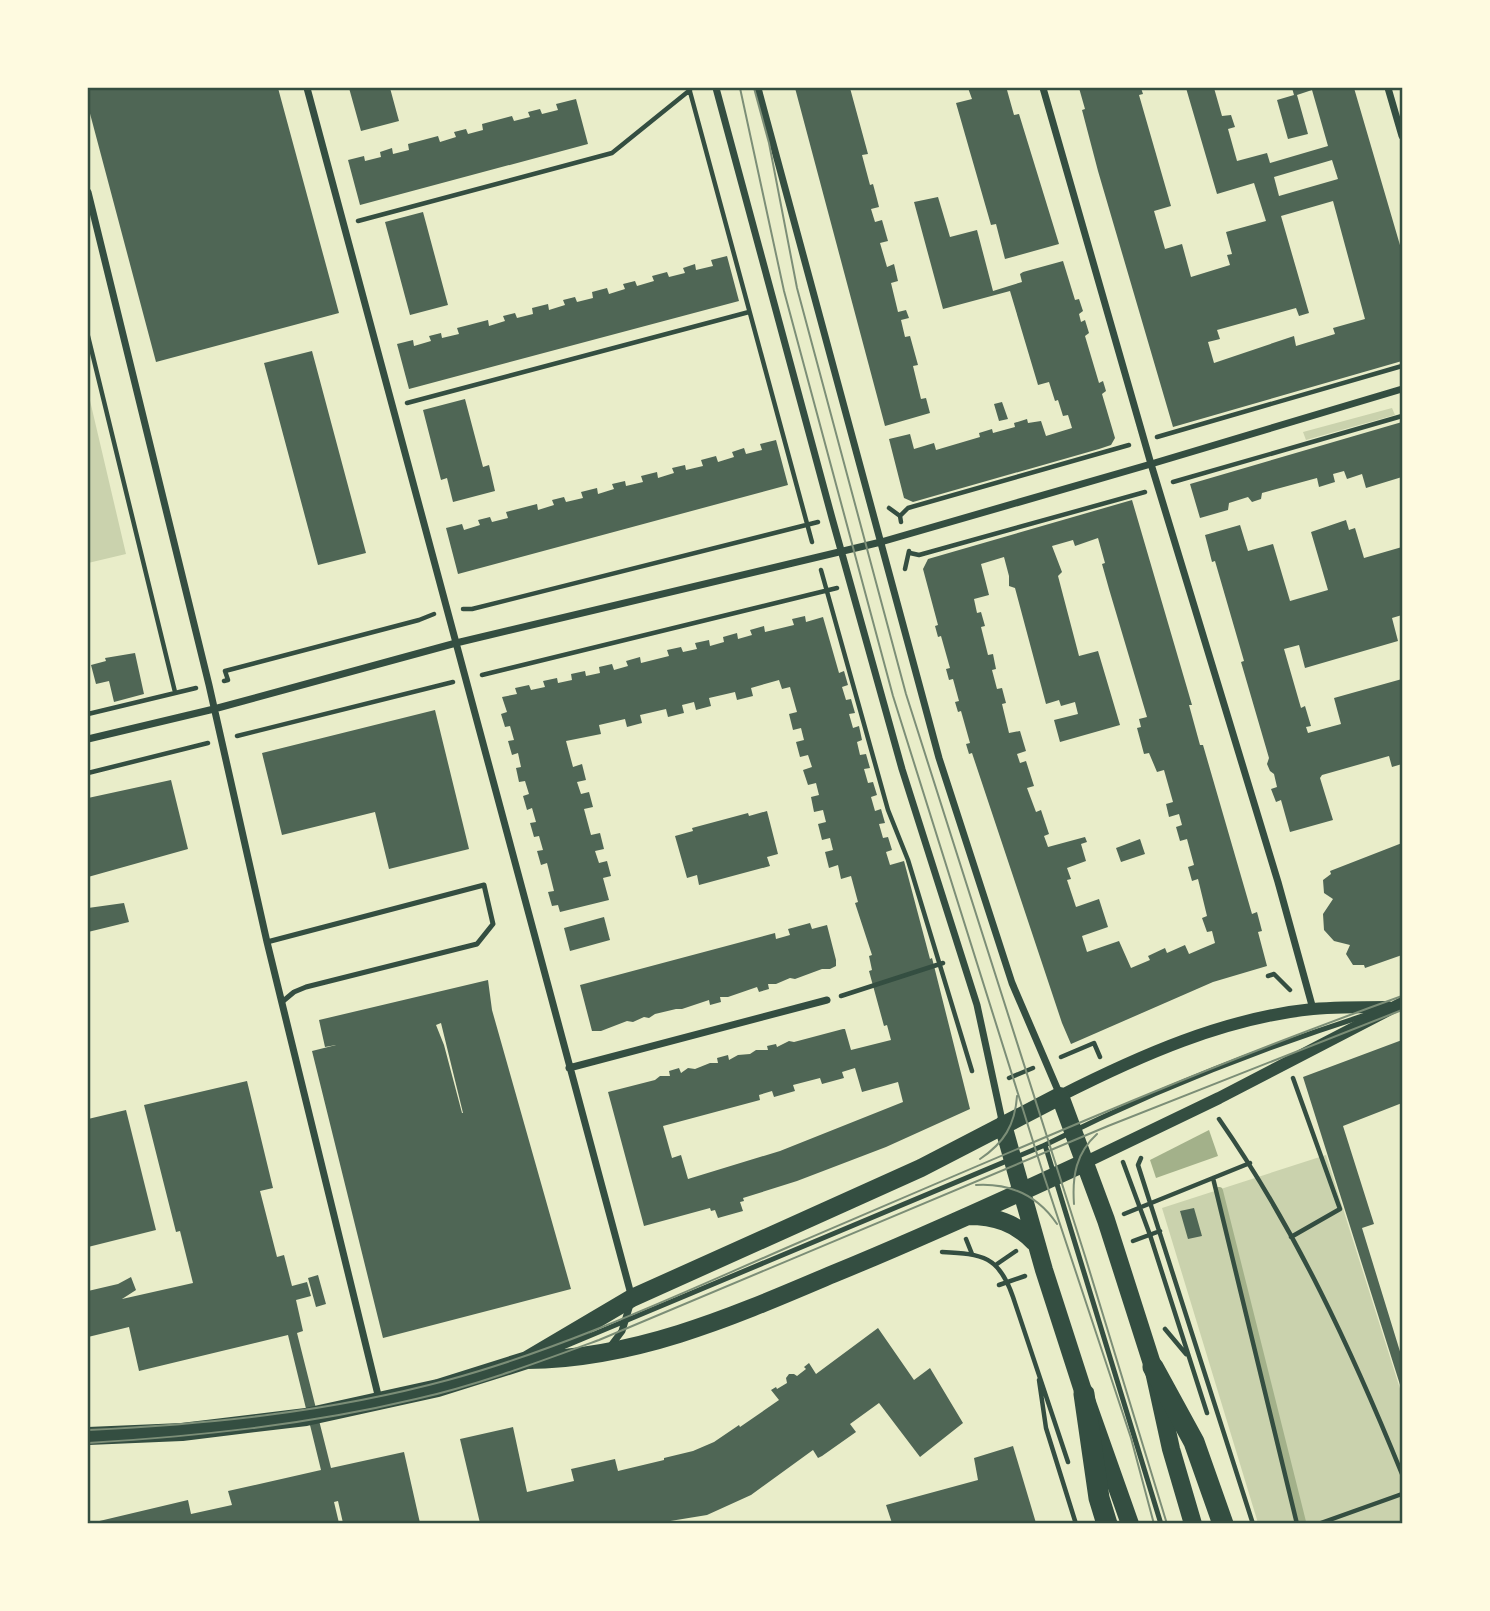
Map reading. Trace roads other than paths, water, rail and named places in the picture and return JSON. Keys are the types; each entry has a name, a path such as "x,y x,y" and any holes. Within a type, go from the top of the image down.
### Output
{"highway":[{"path":"1153,1367 1194,1441 1223,1524"},
{"path":"1084,1394 1099,1498 1107,1524"}],"main road":[{"path":"527,1360 632,1298 921,1168 1060,1096 1086,1162 1153,1367 1171,1449 1193,1524"},
{"path":"1003,1125 1036,1245 1130,1524"},
{"path":"88,1436 195,1430 306,1417 438,1388 527,1360 606,1353 637,1347 740,1313 968,1216 1086,1162"},
{"path":"968,1216 985,1216 1008,1222 1018,1227 1036,1245"}],"street":[{"path":"307,88 632,1298 626,1323 606,1353"},
{"path":"716,88 902,769 977,1005 1003,1125"},
{"path":"758,88 939,758 1012,983 1060,1096 1190,1038 1226,1027 1313,1009 1397,1005"},
{"path":"1043,88 1158,489 1278,882 1313,1009"},
{"path":"1388,88 1402,136"},
{"path":"88,192 380,1402"},
{"path":"88,739 214,709 456,643 881,542 1402,389"},
{"path":"569,1068 827,1000"},
{"path":"1086,1162 1397,1005"}],"lane":[{"path":"267,942 484,886 493,924 477,944 306,987 293,992 282,1002"},
{"path":"527,1360 626,1323 1045,1145 1074,1130 1301,1036 1397,1005"},
{"path":"1045,1145 1161,1524"}],"waterway":[{"path":"1219,1191 1302,1522"}],"tram line":[{"path":"740,88 784,291 893,696 1042,1170 1131,1438 1154,1524"},
{"path":"754,88 769,143 797,288 906,694 1085,1256 1167,1524"},
{"path":"88,1430 269,1415 404,1391 493,1367 626,1317 1174,1084 1402,996"},
{"path":"88,1443 293,1423 439,1393 508,1372 599,1340 1108,1126 1402,1010"},
{"path":"980,1159 996,1146 1007,1132 1014,1116 1017,1096"},
{"path":"1074,1204 1077,1166 1084,1149 1097,1134"},
{"path":"976,1185 1000,1186 1022,1193 1041,1206 1057,1224"}]}
